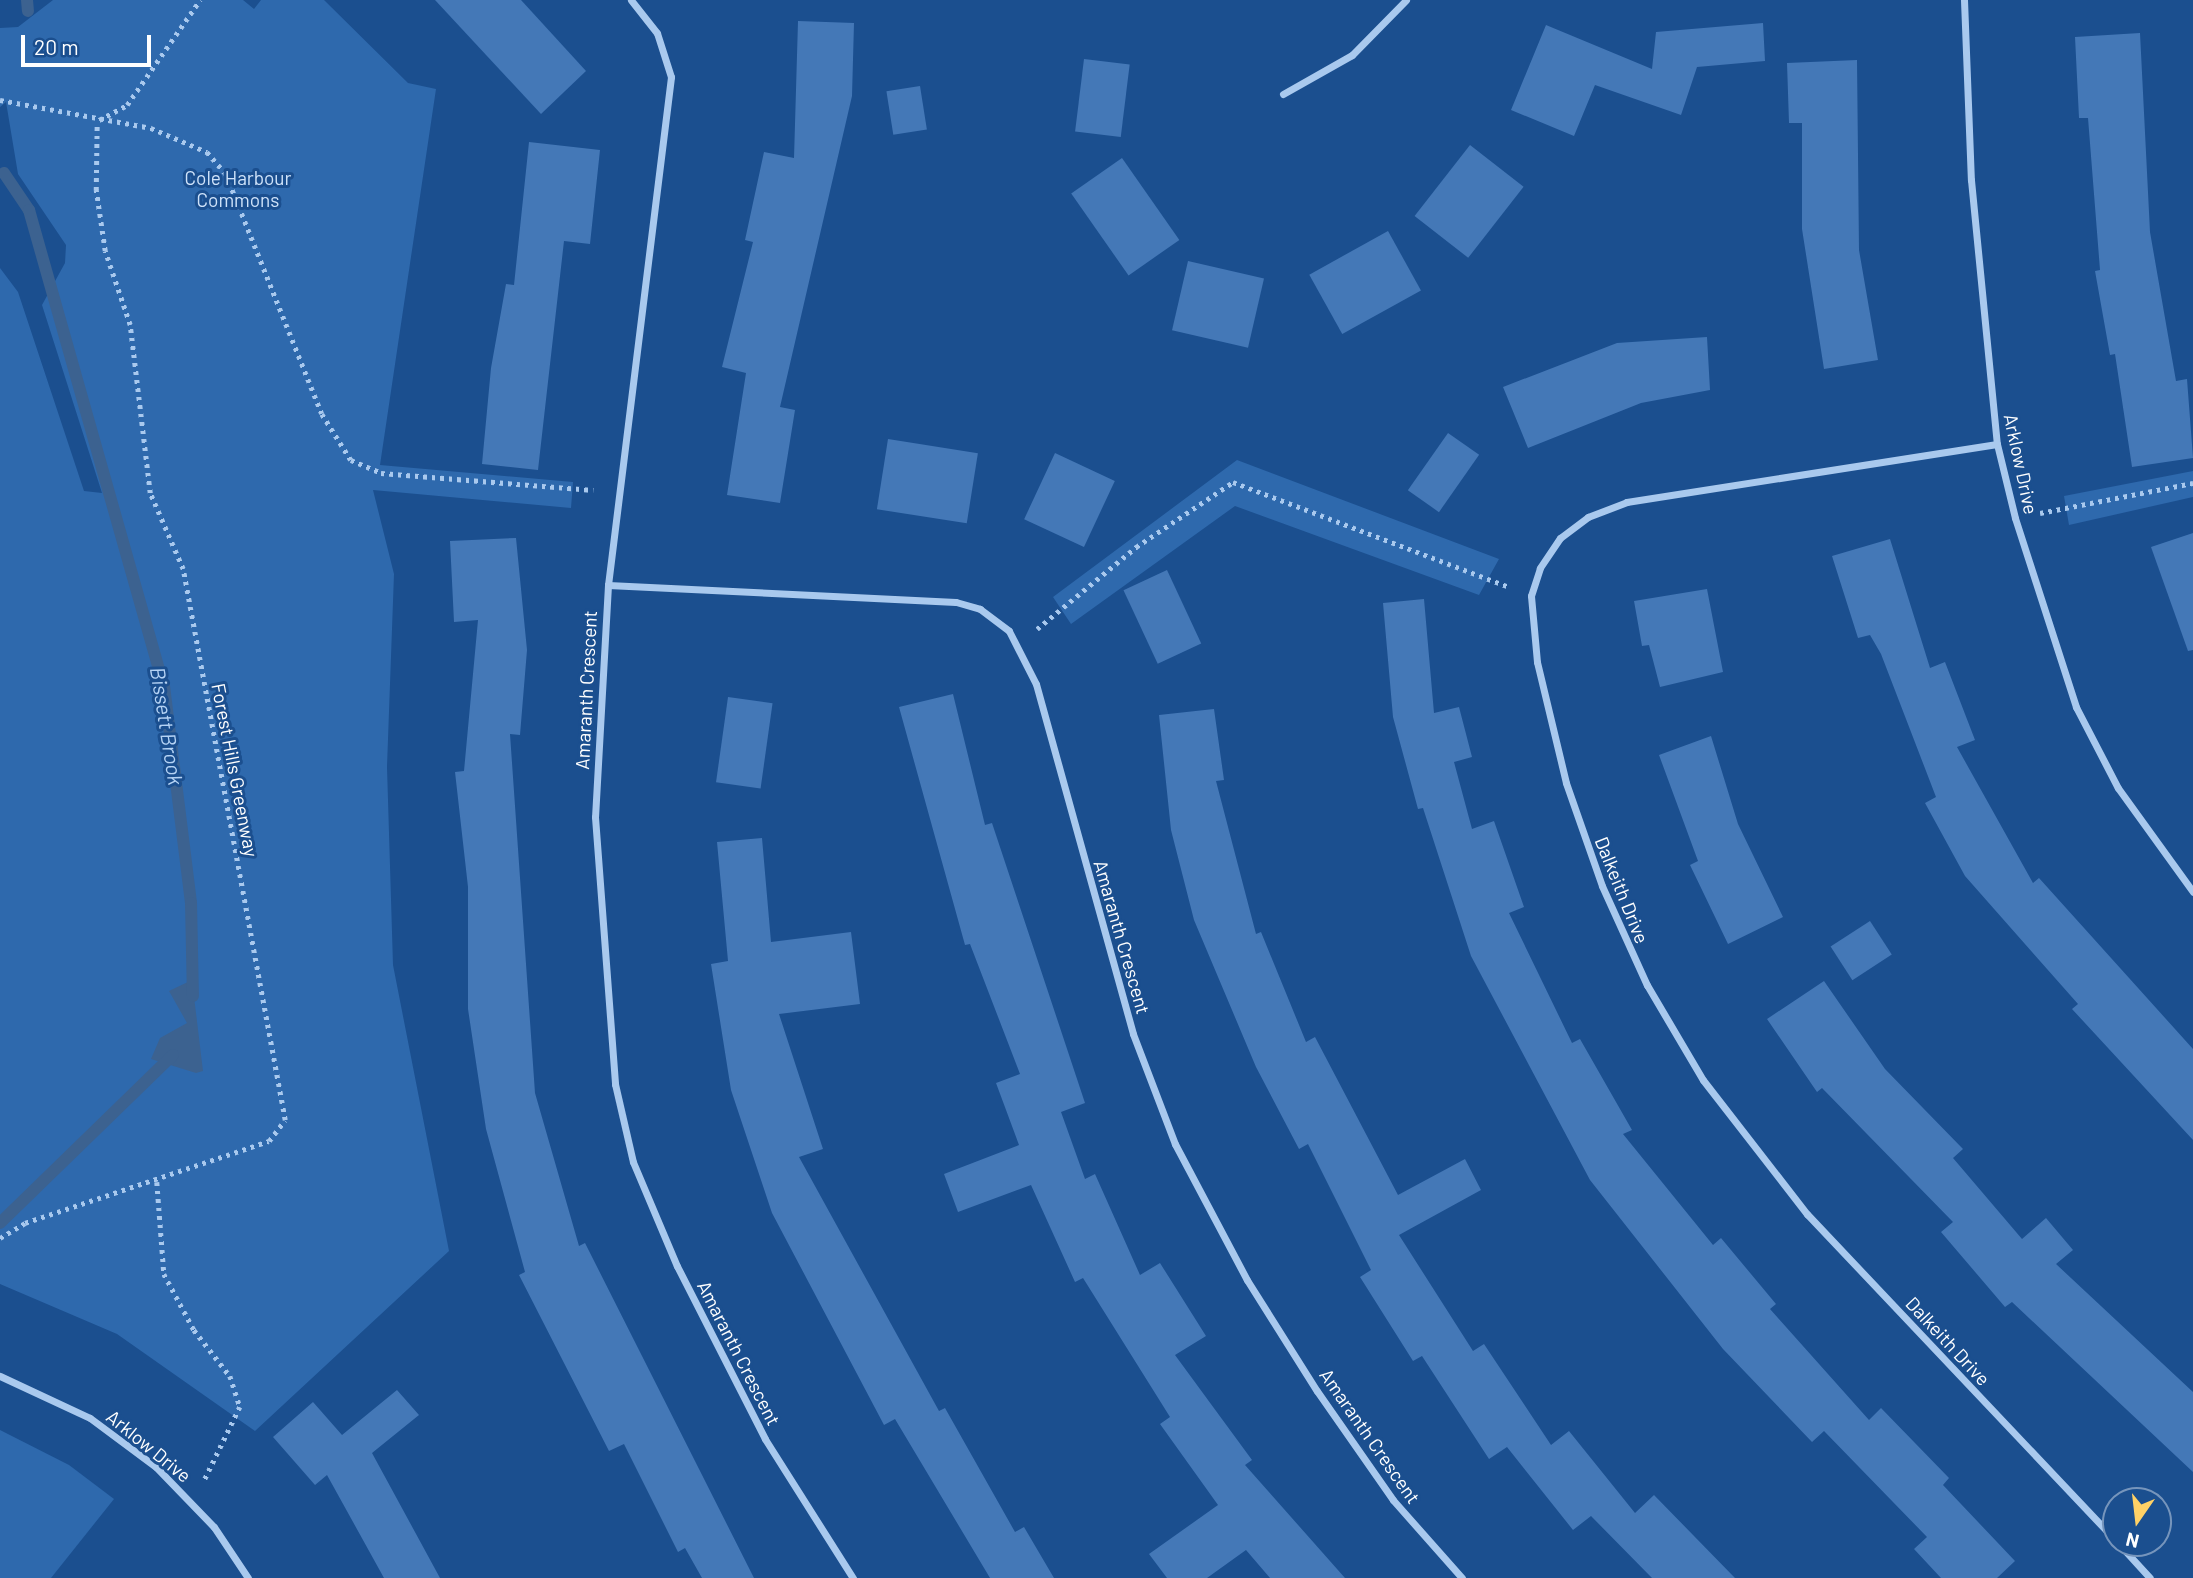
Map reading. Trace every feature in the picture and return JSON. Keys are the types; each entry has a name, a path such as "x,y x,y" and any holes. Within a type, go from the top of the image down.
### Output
{"street":[{"name":"Amaranth Crescent","path":"631,0 663,45 670,92 608,585 595,817 612,1059 633,1162 677,1266 765,1439 853,1578"},
{"path":"1283,94 1353,55 1406,0"},
{"name":"Arklow Drive","path":"1964,0 1971,180 1997,444 2015,518 2076,707 2118,788 2193,892"},
{"path":"1531,596 1560,538 1588,517 1627,502 1997,444"},
{"name":"Amaranth Crescent","path":"608,585 956,602 991,615 1017,645 1036,684 1133,1034 1175,1144 1247,1280 1317,1391 1393,1500 1462,1578"},
{"name":"Dalkeith Drive","path":"1531,596 1536,662 1583,835 1623,936 1703,1080 1807,1214 2102,1526"},
{"name":"Arklow Drive","path":"0,1376 90,1418 193,1504 248,1578"},
{"name":"Dalkeith Drive","path":"2131,1557 2150,1578"}],"path":[{"path":"97,121 127,105 200,0"},
{"path":"0,100 180,137 207,152 226,174 322,414 352,460 382,473 618,492"},
{"name":"Forest Hills Greenway","path":"0,1238 24,1223 157,1182 269,1141 285,1120 285,1100 183,569 150,493 130,325 105,251 96,190 97,121"},
{"path":"1017,645 1136,547 1233,482 1531,596"},
{"path":"2015,518 2193,484"},
{"path":"157,1182 164,1274 194,1331 230,1376 240,1407 193,1504"}],"green space":[{"name":"Cole Harbour Commons","path":"53,0 243,0 254,9 261,0 324,0 408,83 436,89 380,465 573,482 571,508 373,490 394,574 387,767 393,965 449,1251 255,1431 117,1334 0,1284 0,268 18,292 84,491 102,493 42,305 65,263 66,245 18,174 6,102 0,107 0,28 18,27"},
{"path":"1237,460 1499,559 1479,595 1235,506 1071,624 1053,597"},
{"path":"2193,471 2193,497 2069,525 2064,496"},
{"path":"0,1430 69,1465 114,1499 51,1578 0,1578"}],"shaded area":[{"path":"192,980 203,1071 196,1073 151,1059 160,1038 187,1023 169,991"}],"building":[{"path":"435,0 521,0 586,71 541,114"},
{"path":"798,21 854,23 852,96 780,407 795,410 780,503 727,495 746,373 722,367 753,242 745,240 764,152 794,158"},
{"path":"1763,23 1765,61 1697,67 1681,115 1595,85 1574,136 1511,110 1546,25 1652,69 1656,32"},
{"path":"2140,33 2150,232 2176,381 2187,379 2193,458 2132,467 2115,354 2110,355 2095,271 2100,270 2088,118 2079,118 2075,37"},
{"path":"1084,59 1130,65 1121,137 1075,131"},
{"path":"1857,60 1859,250 1878,360 1824,369 1802,229 1802,123 1789,123 1787,63"},
{"path":"920,86 927,129 893,135 886,91"},
{"path":"529,142 600,150 590,244 564,241 538,470 482,464 491,368 506,284 514,285"},
{"path":"1470,145 1524,187 1468,258 1415,216"},
{"path":"1122,158 1179,240 1129,275 1071,194"},
{"path":"1388,231 1421,290 1342,334 1309,275"},
{"path":"1188,261 1264,279 1248,348 1172,330"},
{"path":"1707,337 1710,390 1641,403 1528,448 1503,387 1617,343"},
{"path":"1448,433 1479,455 1439,512 1408,490"},
{"path":"888,439 978,453 967,523 877,509"},
{"path":"1055,453 1115,481 1084,547 1024,519"},
{"path":"2193,533 2193,650 2188,651 2151,547"},
{"path":"516,538 527,650 520,735 510,734 535,1093 579,1246 585,1243 754,1578 702,1578 685,1548 678,1552 624,1444 609,1451 519,1275 525,1272 486,1129 468,1009 468,887 455,772 464,771 478,620 454,622 450,541"},
{"path":"1890,539 1930,668 1945,662 1975,740 1957,747 2033,883 2039,878 2193,1049 2193,1140 2072,1009 2078,1004 1965,876 1925,803 1936,797 1881,654 1870,635 1858,638 1832,556"},
{"path":"1167,570 1201,643 1158,664 1123,590"},
{"path":"1707,589 1723,672 1660,687 1649,645 1642,646 1634,601"},
{"path":"1424,599 1434,713 1459,707 1472,757 1454,762 1472,829 1494,821 1524,907 1509,913 1572,1043 1580,1039 1632,1130 1623,1134 1713,1245 1721,1238 1776,1304 1770,1309 1869,1420 1881,1408 1949,1478 1943,1485 2015,1561 1997,1578 1941,1578 1914,1549 1927,1537 1824,1431 1812,1442 1723,1349 1590,1180 1471,956 1423,808 1418,809 1393,717 1383,603"},
{"path":"953,694 985,825 992,823 1085,1103 1061,1112 1085,1179 1095,1174 1140,1275 1160,1263 1206,1336 1175,1355 1252,1460 1245,1465 1345,1578 1270,1578 1246,1550 1207,1578 1167,1578 1149,1554 1218,1505 1160,1424 1170,1417 1083,1278 1075,1282 1031,1185 958,1212 944,1174 1019,1145 996,1083 1020,1074 970,944 965,945 899,707"},
{"path":"728,697 773,703 761,788 716,782"},
{"path":"1214,709 1224,780 1216,781 1256,934 1261,932 1306,1042 1315,1037 1398,1195 1465,1159 1481,1190 1399,1235 1473,1351 1484,1344 1551,1445 1569,1431 1635,1513 1654,1495 1735,1578 1652,1578 1591,1516 1573,1530 1507,1447 1489,1459 1422,1356 1413,1361 1360,1277 1371,1270 1308,1144 1299,1149 1256,1067 1194,920 1171,830 1159,715"},
{"path":"1711,736 1738,824 1783,917 1728,944 1690,865 1698,861 1659,755"},
{"path":"762,838 771,942 851,932 860,1004 779,1014 823,1149 799,1157 939,1411 945,1408 1015,1532 1024,1527 1054,1578 990,1578 895,1419 884,1425 772,1213 731,1090 711,964 728,961 717,842"},
{"path":"1870,921 1892,955 1852,980 1831,947"},
{"path":"1824,981 1885,1069 1963,1149 1953,1158 2022,1239 2046,1218 2073,1250 2056,1264 2193,1392 2193,1472 2012,1302 2005,1307 1941,1232 1953,1222 1822,1088 1817,1092 1767,1019"},
{"path":"397,1390 419,1415 372,1453 440,1578 384,1578 327,1475 315,1485 273,1437 313,1402 342,1435"}],"waterway":[{"name":"Bissett Brook","path":"27,0 28,11"},
{"name":"Bissett Brook","path":"4,173 29,210 164,686 191,903 193,996"},
{"name":"Bissett Brook","path":"0,1223 173,1055"}]}
